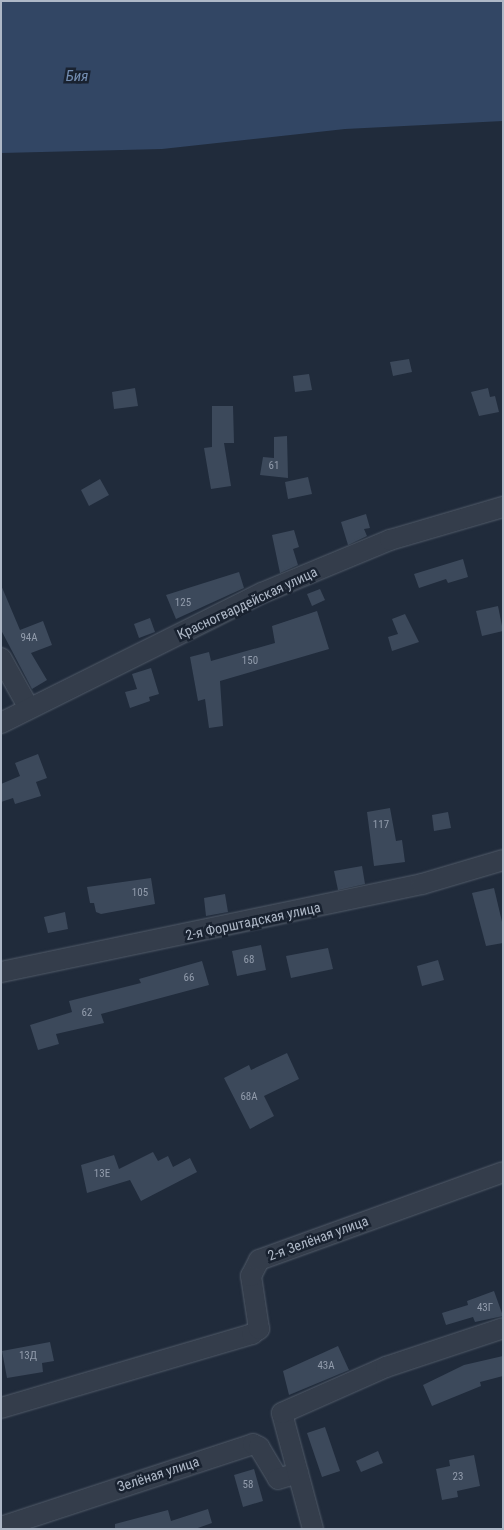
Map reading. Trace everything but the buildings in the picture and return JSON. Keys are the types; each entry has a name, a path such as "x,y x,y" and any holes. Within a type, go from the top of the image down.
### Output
{"street":[{"name":"Красногвардейская улица","path":"1,723 262,593 390,540 503,507"},
{"path":"1,658 29,708"},
{"name":"2-я Форштадская улица","path":"1,972 422,884 503,860"},
{"name":"2-я Зелёная улица","path":"1,1408 252,1334 259,1329 251,1276 259,1260 503,1172"},
{"path":"313,1529 282,1412 386,1367 503,1328"},
{"name":"Зелёная улица","path":"1,1527 253,1444 259,1447 278,1479 298,1473"}],"water":[{"name":"Бия","path":"1,1 503,1 503,121 345,129 162,149 1,153"}]}
